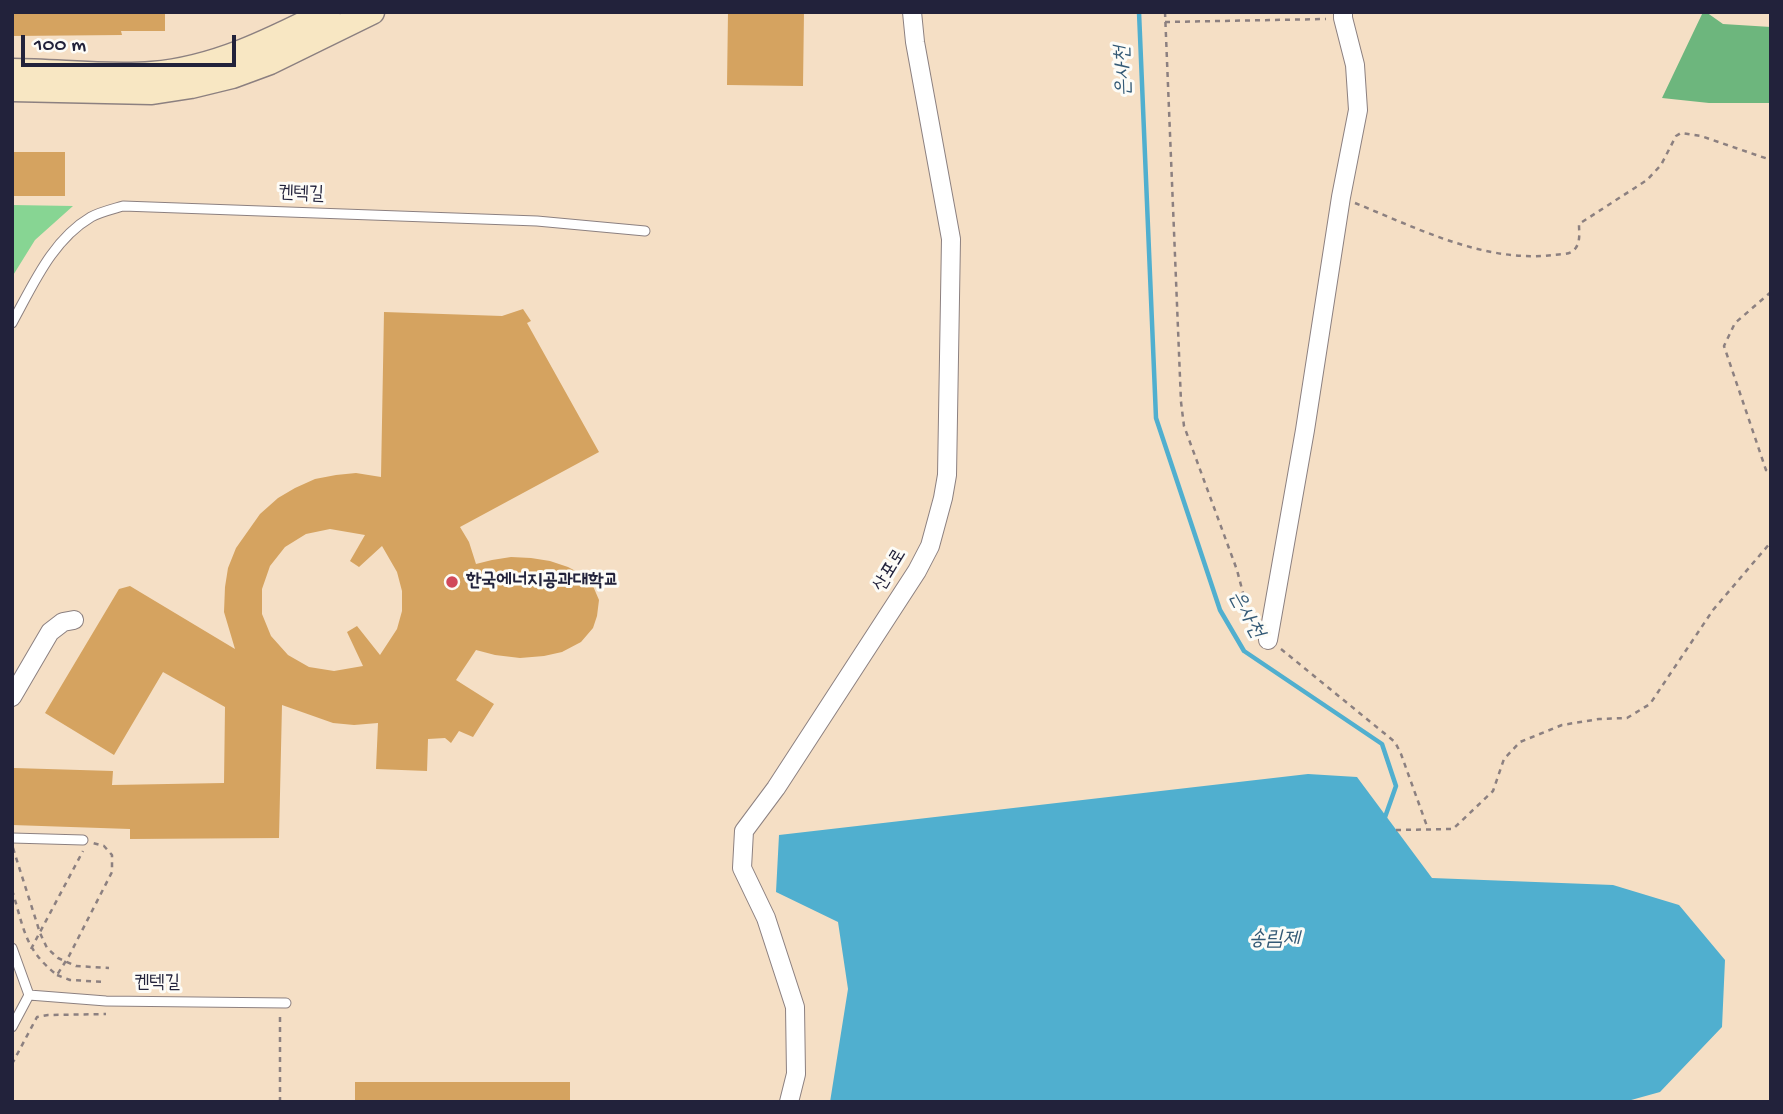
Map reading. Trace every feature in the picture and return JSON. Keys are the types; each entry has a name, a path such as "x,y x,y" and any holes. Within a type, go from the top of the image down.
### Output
{"street":[{"path":"12,71 132,75 188,68 226,59 328,12"},
{"path":"12,89 152,92 191,86 232,76 271,62 372,12"},
{"name":"산포로","path":"789,1102 796,1074 795,1007 766,918 742,868 744,831 776,788 917,571 930,545 947,475 950,239 912,12"},
{"path":"1268,640 1305,430 1341,197 1355,130 1358,98 1355,65 1343,15"},
{"path":"12,697 50,632 63,622 74,620"}],"lane":[{"name":"켄텍길","path":"12,323 48,258 69,233 92,216 123,206 537,221 645,231"},
{"path":"12,838 83,841"},
{"path":"12,948 29,995 12,1027"},
{"name":"켄텍길","path":"29,995 106,1001 286,1003"}],"path":[{"path":"1165,12 1184,426 1237,570 1249,616 1268,640 1395,742 1428,829"},
{"path":"1165,22 1343,15"},
{"path":"1341,197 1457,244 1498,252 1548,256 1570,253 1576,248 1579,241 1579,224 1647,180 1661,165 1676,136 1681,133 1701,136 1771,160"},
{"path":"1771,292 1735,323 1724,346 1766,470 1771,474"},
{"path":"1396,830 1453,829 1493,791 1504,759 1520,742 1562,725 1627,718 1650,704 1713,610 1771,542"},
{"path":"31,949 88,841 104,846 111,855 112,872 57,975"},
{"path":"13,848 47,948 76,966 108,968"},
{"path":"12,890 31,949 42,963 57,975 70,980 106,982"},
{"path":"12,1064 37,1017 48,1014 116,1014"},
{"path":"280,1102 281,1014"}],"green space":[{"path":"1703,12 1723,24 1771,27 1771,103 1709,103 1662,98"},
{"path":"12,205 73,206 35,240 12,277"}],"water":[{"name":"송림제","path":"1308,774 1357,777 1432,878 1613,885 1679,905 1725,960 1722,1027 1660,1092 1624,1102 830,1102 848,989 838,922 776,892 779,835"}],"building":[{"path":"12,12 165,12 165,31 121,31 122,35 12,36"},
{"path":"728,12 804,12 803,86 727,85"},
{"path":"12,152 65,152 65,196 12,196"},
{"path":"523,309 531,321 527,323 599,452 460,527 469,542 476,564 511,557 531,558 550,561 583,575 593,586 599,600 593,628 581,642 562,652 520,658 476,650 456,680 494,704 473,737 459,731 451,743 445,738 428,739 427,771 376,769 378,723 333,723 282,705 279,838 130,839 130,829 12,825 14,768 113,771 112,785 224,783 225,707 163,672 114,755 45,713 119,589 130,586 235,649 224,612 228,568 236,548 260,514 278,498 315,479 356,473 381,477 384,312 502,316","holes":["330,529 365,535 350,561 359,567 382,546 397,572 402,591 402,611 397,629 380,655 357,626 347,632 363,666 334,671 309,667 288,655 271,636 262,614 262,589 270,566 285,547 306,534"]},
{"path":"355,1082 570,1082 570,1102 355,1102"}],"waterway":[{"name":"은사천","path":"1139,12 1156,418 1220,610 1244,651 1382,744 1396,786 1384,820"}],"place":[{"name":"한국에너지공과대학교","path":"452,582"}]}
